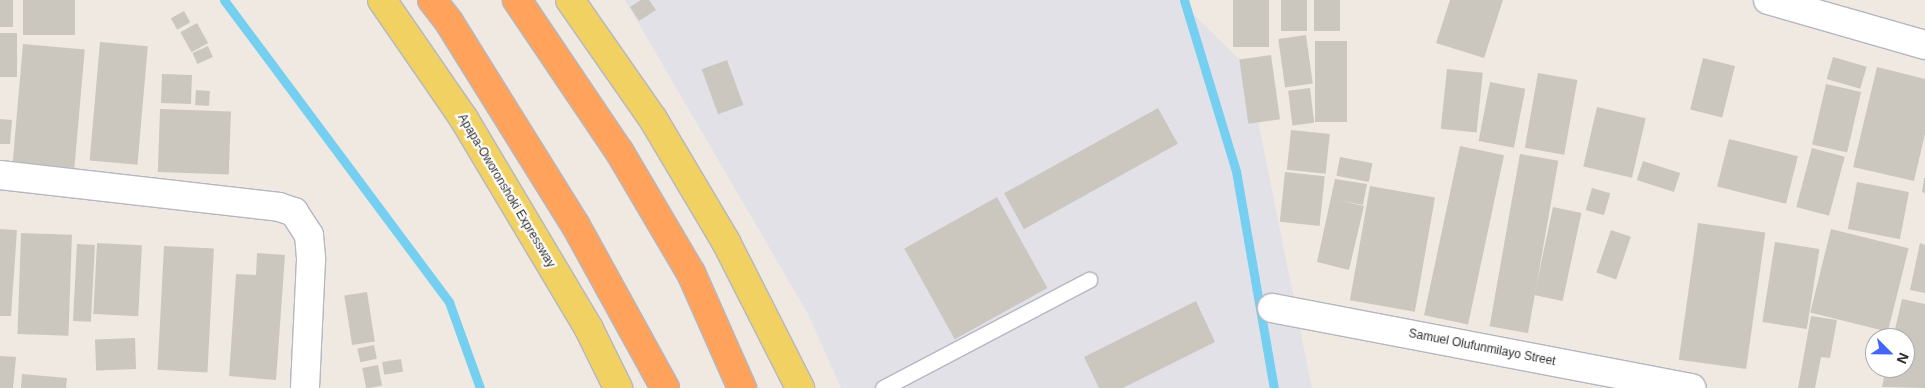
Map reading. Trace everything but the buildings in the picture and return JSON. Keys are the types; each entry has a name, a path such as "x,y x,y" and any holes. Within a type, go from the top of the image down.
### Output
{"highway":[{"path":"432,0 449,22 576,226 665,388"},
{"path":"517,0 619,151 691,273 742,388"}],"main road":[{"name":"Apapa-Oworonshoki Expressway","path":"382,0 464,119 589,330 618,388"},
{"path":"574,1 653,119 726,242 800,388"}],"street":[{"path":"1768,0 1925,45"},
{"path":"0,175 279,207 294,212 309,235 311,260 305,388"},
{"name":"Samuel Olufunmilayo Street","path":"1272,308 1691,388"}],"lane":[{"path":"883,388 1088,280"}],"shaded area":[{"path":"625,0 1179,0 1247,67 1312,388 841,388 808,314"}],"waterway":[{"path":"224,0 449,302 480,388"},
{"path":"1184,0 1236,171 1274,388"}]}
